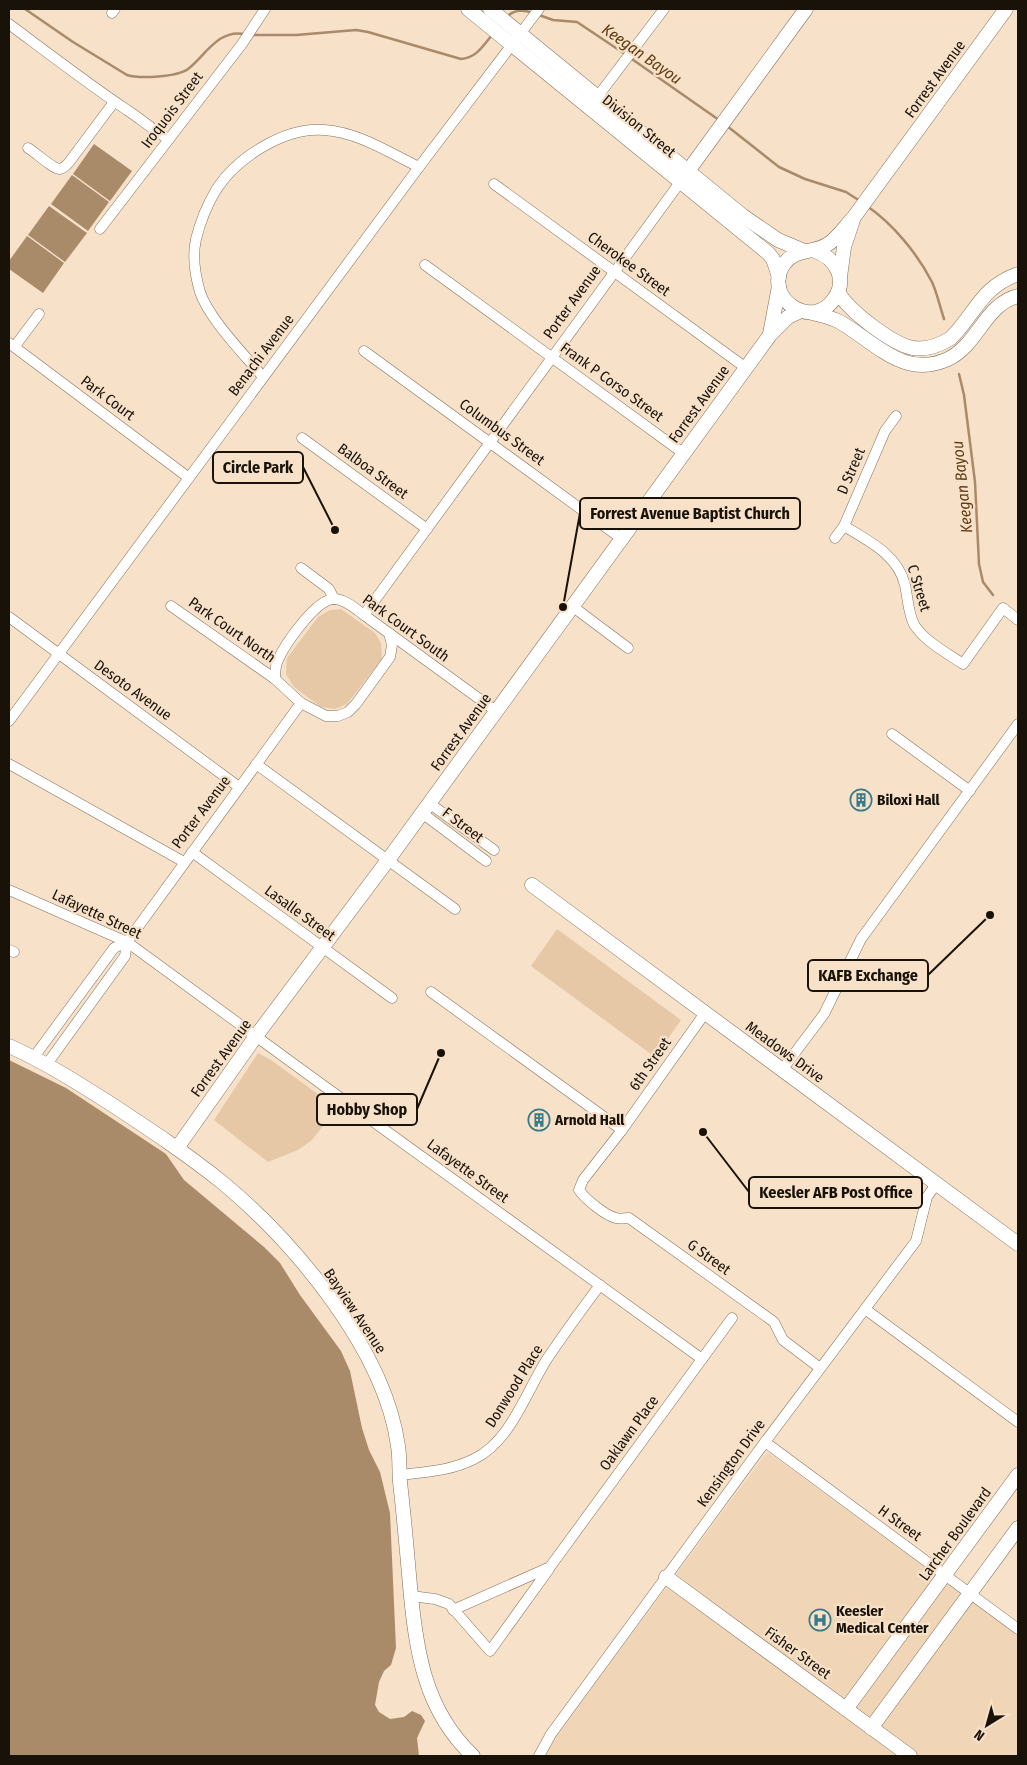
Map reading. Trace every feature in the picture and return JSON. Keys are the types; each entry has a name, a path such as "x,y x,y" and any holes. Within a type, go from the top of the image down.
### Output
{"street":[{"name":"Iroquois Street","path":"100,229 242,44 265,9"},
{"name":"Division Street","path":"468,9 507,41 685,176 766,233 778,240 810,251"},
{"name":"Benachi Avenue","path":"9,721 419,167 507,41 510,21 539,9"},
{"path":"598,96 664,9"},
{"name":"Porter Avenue","path":"364,615 806,9"},
{"name":"Forrest Avenue","path":"810,251 832,241 861,207 1006,9"},
{"name":"Division Street","path":"510,21 598,96 768,254 773,259 779,281"},
{"path":"9,24 114,102 169,139"},
{"path":"28,148 58,169 62,168 70,162 114,102"},
{"path":"263,377 213,315 201,294 196,276 194,258 196,240 216,191 235,169 267,144 301,130 339,132 364,140 419,167"},
{"name":"Cherokee Street","path":"494,184 746,368"},
{"name":"Forrest Avenue","path":"840,277 844,247 861,207"},
{"path":"804,311 814,312 826,307 838,292 840,277 832,260 827,256 810,251 798,253 783,265 779,281 786,302 804,311 836,320 885,354 908,363 921,365 941,362 964,349 998,307 1011,298 1018,296"},
{"name":"Frank P Corso Street","path":"425,265 683,453"},
{"path":"838,292 848,305 884,333 900,344 916,348 943,343 958,331 990,290 1000,282 1018,274"},
{"name":"Forrest Avenue","path":"770,335 779,281"},
{"name":"Forrest Avenue","path":"177,1148 256,1036 388,860 770,335 788,317 804,311"},
{"path":"12,345 39,314"},
{"name":"Park Court","path":"12,345 189,478"},
{"name":"Columbus Street","path":"364,351 622,539"},
{"name":"D Street","path":"835,538 844,526 885,431 896,416"},
{"name":"Balboa Street","path":"302,438 427,529"},
{"name":"C Street","path":"844,526 887,554 898,566 914,623 920,632 963,664 1003,608 1018,620"},
{"name":"Park Court South","path":"301,568 328,590 334,599 345,602 364,615 496,711"},
{"name":"Park Court North","path":"275,679 277,661 301,626 318,605 326,600 334,599"},
{"name":"Park Court North","path":"171,606 275,679 301,703 326,716 338,716 348,712 390,657 392,645 388,633"},
{"path":"572,606 628,648"},
{"name":"Desoto Avenue","path":"9,617 239,787"},
{"name":"Porter Avenue","path":"46,1064 125,956 127,942 301,703"},
{"path":"782,1070 824,1014 860,939 1018,724"},
{"path":"892,734 970,791"},
{"path":"9,764 184,862"},
{"path":"256,764 455,909"},
{"name":"F Street","path":"425,808 494,850"},
{"name":"F Street","path":"425,808 486,861"},
{"name":"Lasalle Street","path":"192,852 392,998"},
{"name":"Meadows Drive","path":"532,885 1018,1244"},
{"name":"Lafayette Street","path":"9,890 127,942 702,1359"},
{"name":"Porter Avenue","path":"34,1057 114,948 127,942"},
{"path":"432,992 622,1130"},
{"name":"6th Street","path":"583,1180 622,1130 705,1013"},
{"name":"Bayview Avenue","path":"9,1046 46,1064 177,1148 223,1183 272,1229 311,1273 346,1321 374,1368 390,1409 398,1446 414,1629 421,1663 430,1693 449,1729 473,1756"},
{"name":"G Street","path":"583,1180 579,1190 584,1197 610,1216 629,1218 774,1322 783,1340 820,1368"},
{"name":"Kensington Drive","path":"539,1756 551,1734 916,1240 927,1196 936,1184"},
{"name":"Donwood Place","path":"400,1475 449,1469 475,1458 490,1448 516,1415 548,1358 600,1285"},
{"path":"865,1309 1018,1422"},
{"name":"Oaklawn Place","path":"411,1596 444,1602 490,1650 732,1318"},
{"name":"H Street","path":"765,1442 1018,1629"},
{"name":"Larcher Boulevard","path":"846,1709 1018,1475"},
{"path":"871,1728 1018,1528"},
{"name":"Oaklawn Place","path":"453,1610 550,1567"},
{"name":"Fisher Street","path":"666,1577 910,1756"}],"shaded area":[{"path":"94,144 132,171 110,201 73,174"},
{"path":"72,175 109,202 88,231 51,204"},
{"path":"49,206 87,233 65,262 28,235"},
{"path":"27,236 64,263 43,293 9,269 9,261"},
{"path":"341,609 375,633 381,643 382,659 347,704 335,709 321,707 294,687 286,674 287,658 318,617 330,610"},
{"path":"557,929 681,1020 655,1057 531,966"},
{"path":"258,1053 271,1060 337,1108 312,1140 298,1150 268,1162 214,1120"},
{"path":"9,1060 66,1088 166,1154 184,1180 264,1247 280,1263 300,1295 341,1351 350,1371 362,1428 369,1450 380,1472 390,1513 396,1648 391,1665 384,1671 379,1682 375,1705 379,1712 390,1719 404,1717 412,1711 421,1715 425,1721 417,1738 419,1756 9,1756"},
{"name":"Keesler Medical Center","path":"769,1453 1018,1636 1018,1756 544,1756 553,1740 764,1456"}],"waterway":[{"name":"Keegan Bayou","path":"25,9 73,42 127,75 140,77 183,72 194,64 219,39 235,34 244,34"},
{"name":"Keegan Bayou","path":"507,17 519,11 533,13"},
{"name":"Keegan Bayou","path":"539,15 553,20 577,22 625,54"},
{"name":"Keegan Bayou","path":"252,35 296,35 356,30 461,59 475,54 492,35"},
{"name":"Keegan Bayou","path":"629,57 719,120"},
{"name":"Keegan Bayou","path":"727,126 779,167 805,179 846,192 860,201"},
{"name":"Keegan Bayou","path":"867,206 895,230 919,260 932,282 944,319"},
{"name":"Keegan Bayou","path":"959,374 964,395 975,482 979,564 983,582 993,595"}],"place":[{"name":"Circle Park","path":"335,530"},
{"name":"Forrest Avenue Baptist Church","path":"563,607"},
{"name":"Biloxi Hall","path":"861,800"},
{"name":"KAFB Exchange","path":"990,915"},
{"name":"Hobby Shop","path":"441,1053"},
{"name":"Arnold Hall","path":"539,1120"},
{"name":"Keesler AFB Post Office","path":"703,1132"},
{"name":"Keesler Medical Center","path":"820,1620"}]}
